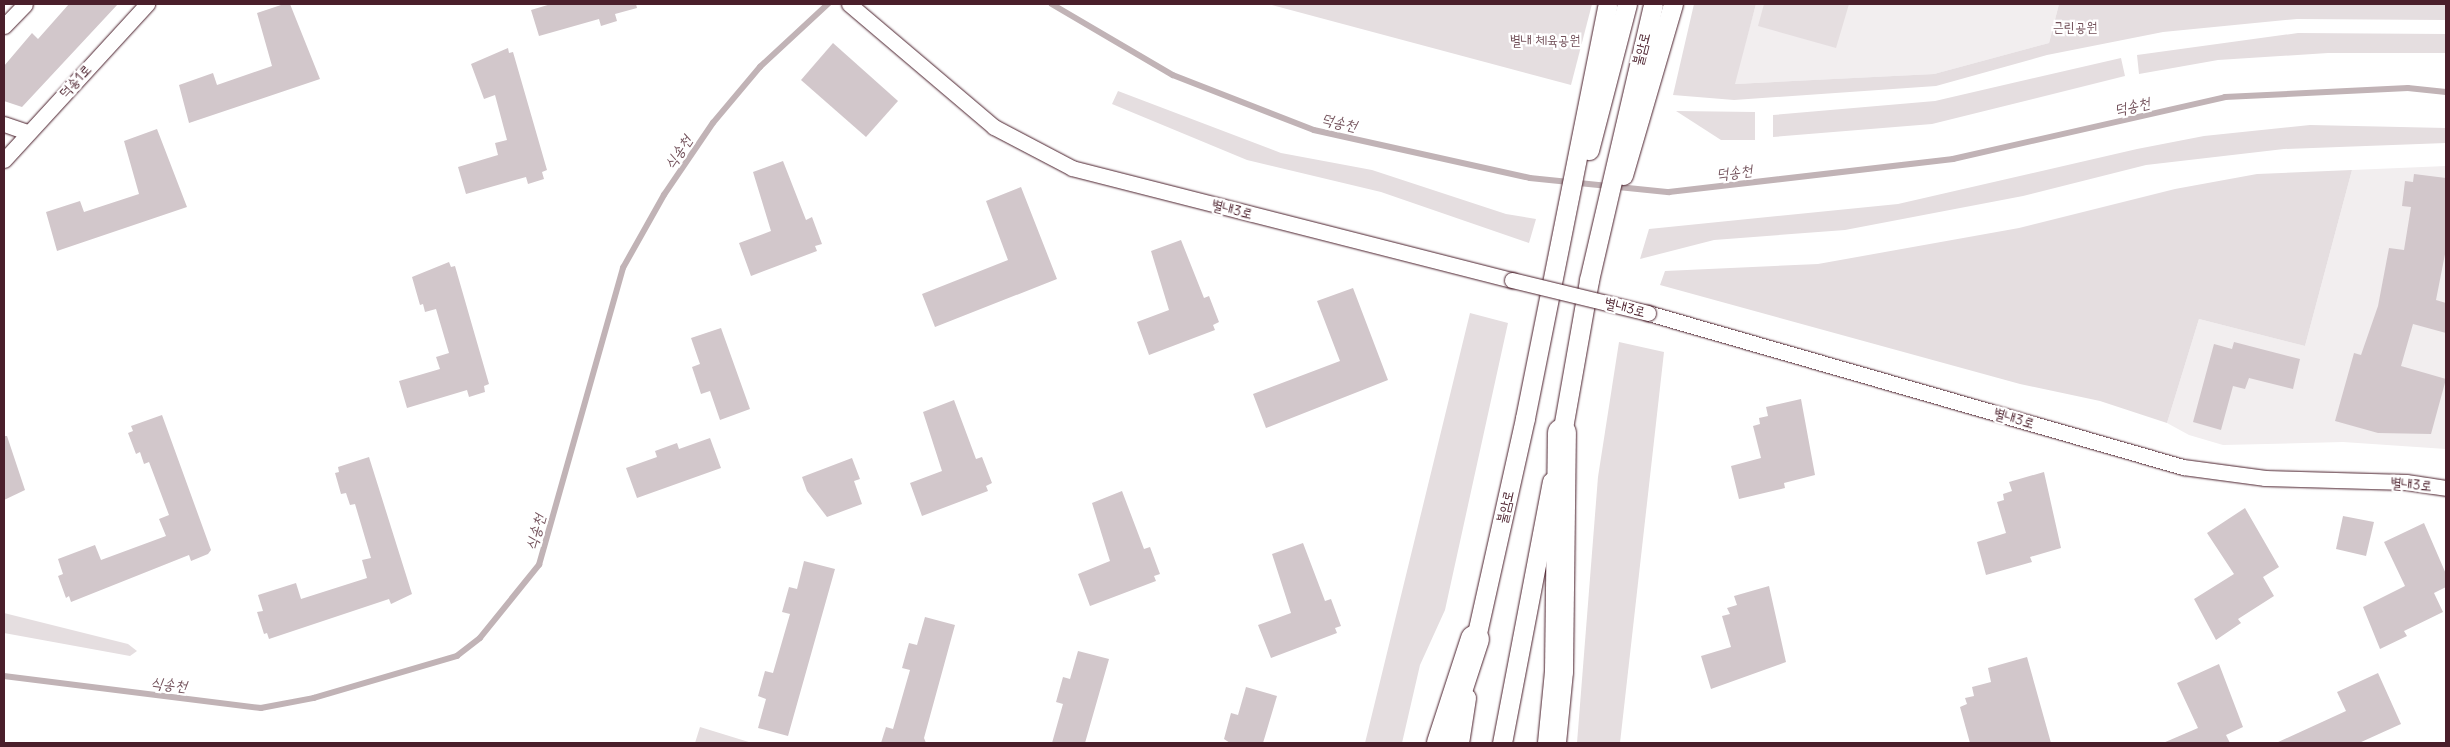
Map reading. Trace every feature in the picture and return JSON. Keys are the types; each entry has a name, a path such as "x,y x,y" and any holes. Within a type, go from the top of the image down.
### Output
{"highway":[{"path":"1552,743 1559,671 1562,433"},
{"path":"1440,743 1475,639"}],"street":[{"path":"4,26 25,4"},
{"name":"덕송1로","path":"4,160 27,132 147,4"},
{"path":"1597,88 1608,4"},
{"name":"불암로","path":"1459,743 1475,639 1597,88 1627,4"},
{"name":"불암로","path":"1589,280 1630,95 1653,4"},
{"path":"1502,743 1562,433 1589,280 1648,96 1673,4"},
{"name":"별내3로","path":"850,5 994,127 1072,168 1648,313 2183,467 2265,478 2406,482 2446,488"},
{"path":"4,124 27,132"}],"shaded area":[{"path":"1756,4 2059,4 2049,43 1934,74 1734,84"},
{"path":"2446,166 2446,449 2343,442 2223,445 2189,435 2167,423 2199,319 2305,346 2352,170"}],"green space":[{"name":"별내 체육공원","path":"1268,4 1592,4 1571,85"},
{"name":"근린공원","path":"1694,4 1756,4 1735,84 1934,74 2049,43 2059,4 2446,4 2446,20 2297,19 2163,32 2047,55 1936,86 1734,100 1673,95"},
{"path":"1764,4 1849,4 1836,48 1758,26"},
{"path":"2298,33 2446,34 2446,53 2328,53 2218,60 2139,74 2137,55"},
{"path":"2121,58 2125,76 1932,124 1773,137 1773,115 1935,101"},
{"path":"1118,91 1281,153 1372,170 1506,214 1536,219 1529,243 1381,192 1247,160 1112,104"},
{"path":"1676,111 1755,112 1755,140 1721,140"},
{"path":"2310,125 2446,128 2446,143 2284,149 2146,165 2023,196 1845,230 1714,240 1640,259 1649,229 1898,204 2137,149 2204,136"},
{"path":"2352,170 2305,346 2199,319 2167,423 2100,401 2020,384 1660,285 1665,271 1818,264 2019,228 2175,189 2257,174"},
{"path":"1470,313 1508,323 1445,610 1420,665 1402,743 1365,743"},
{"path":"1619,342 1664,352 1620,743 1577,743 1598,477"},
{"path":"4,613 128,644 137,651 130,656 4,633"},
{"path":"700,727 752,743 695,743"}],"building":[{"path":"69,4 118,4 22,107 4,101 4,66 32,33 38,39"},
{"path":"284,4 290,4 320,79 189,123 179,85 213,73 217,85 272,66 257,13"},
{"path":"551,4 636,4 637,8 615,14 617,21 601,26 599,19 539,36 531,10"},
{"path":"833,43 898,101 866,137 801,80"},
{"path":"508,48 509,53 513,52 547,170 542,172 544,179 528,184 526,177 466,194 458,167 498,155 495,143 507,140 495,95 484,99 471,64"},
{"path":"157,129 187,207 57,251 46,212 80,201 84,212 139,194 124,141"},
{"path":"783,161 806,220 812,217 822,244 815,246 817,251 751,276 739,243 771,231 753,172"},
{"path":"2414,174 2446,178 2446,249 2436,300 2446,303 2446,333 2413,324 2401,366 2446,379 2431,434 2378,433 2335,421 2354,353 2361,355 2378,306 2389,248 2404,250 2411,207 2402,206 2405,181 2413,182"},
{"path":"1021,187 1057,279 935,327 922,294 1008,260 986,201"},
{"path":"1181,240 1204,298 1209,296 1219,322 1213,325 1215,330 1149,355 1137,322 1169,310 1151,251"},
{"path":"449,262 451,267 455,266 489,384 484,386 485,392 469,397 467,390 407,408 399,381 440,369 436,357 449,353 436,309 425,312 423,304 420,305 412,277"},
{"path":"1353,288 1388,380 1266,428 1253,394 1340,361 1317,301"},
{"path":"721,328 750,409 720,420 710,391 701,394 692,367 700,364 691,338"},
{"path":"2234,342 2300,359 2293,389 2249,378 2245,389 2233,386 2221,430 2193,422 2214,344 2232,349"},
{"path":"1801,399 1815,475 1784,483 1785,488 1739,499 1731,466 1761,458 1753,426 1760,424 1759,418 1768,416 1766,407"},
{"path":"954,400 976,459 982,457 992,483 986,486 988,491 922,516 910,483 942,471 923,412"},
{"path":"162,415 211,550 208,554 191,561 189,555 71,602 69,596 66,598 58,576 63,574 58,559 95,545 101,560 166,536 159,519 169,515 149,462 144,464 140,452 136,454 128,433 133,431 131,426"},
{"path":"4,436 7,436 25,490 4,500"},
{"path":"710,438 721,468 637,498 626,468 657,457 655,451 677,443 679,449"},
{"path":"369,457 412,594 391,604 389,599 269,639 267,633 264,634 257,612 263,611 258,595 296,583 301,599 367,578 362,560 371,558 355,504 350,505 346,493 341,494 335,473 339,472 338,467"},
{"path":"852,458 860,479 854,481 862,504 827,517 807,491 802,477"},
{"path":"2044,472 2061,548 2030,557 2032,562 1986,575 1977,542 2006,533 1997,502 2004,500 2003,494 2012,491 2009,482"},
{"path":"1122,491 1144,549 1150,547 1160,574 1154,576 1156,581 1090,606 1078,574 1110,561 1092,503"},
{"path":"2245,508 2279,567 2263,577 2274,596 2238,619 2241,623 2216,640 2194,599 2234,574 2207,533"},
{"path":"2343,516 2374,522 2366,556 2336,549"},
{"path":"2424,523 2446,574 2446,587 2434,593 2443,612 2404,631 2407,636 2380,649 2363,607 2405,586 2384,542"},
{"path":"1303,543 1325,601 1331,599 1341,626 1335,628 1337,633 1271,658 1258,625 1291,613 1272,554"},
{"path":"804,561 835,569 788,736 758,728 766,699 758,696 765,671 773,673 790,614 782,612 789,587 797,589"},
{"path":"1769,586 1786,662 1711,689 1701,656 1731,647 1722,616 1730,614 1727,608 1737,605 1734,596"},
{"path":"925,617 955,625 924,738 926,743 881,743 886,727 893,729 910,670 902,668 909,643 917,645"},
{"path":"1078,651 1109,659 1085,743 1052,743 1063,704 1056,702 1063,677 1070,679"},
{"path":"2027,657 2051,743 1970,743 1960,707 1967,704 1965,698 1974,696 1972,687 1991,682 1988,668"},
{"path":"2219,664 2243,727 2226,735 2230,743 2163,743 2198,728 2177,683"},
{"path":"2378,673 2401,724 2359,743 2276,743 2346,711 2337,692"},
{"path":"1246,687 1277,696 1263,743 1230,743 1224,739 1231,713 1238,715"}],"waterway":[{"name":"식송천","path":"4,676 261,708 314,698 457,656 480,638 539,565 623,268 664,195 713,123 760,67 828,4"},
{"name":"덕송천","path":"1052,4 1173,75 1314,130 1530,178 1669,192 1953,159 2225,97 2408,88 2446,92"}]}
